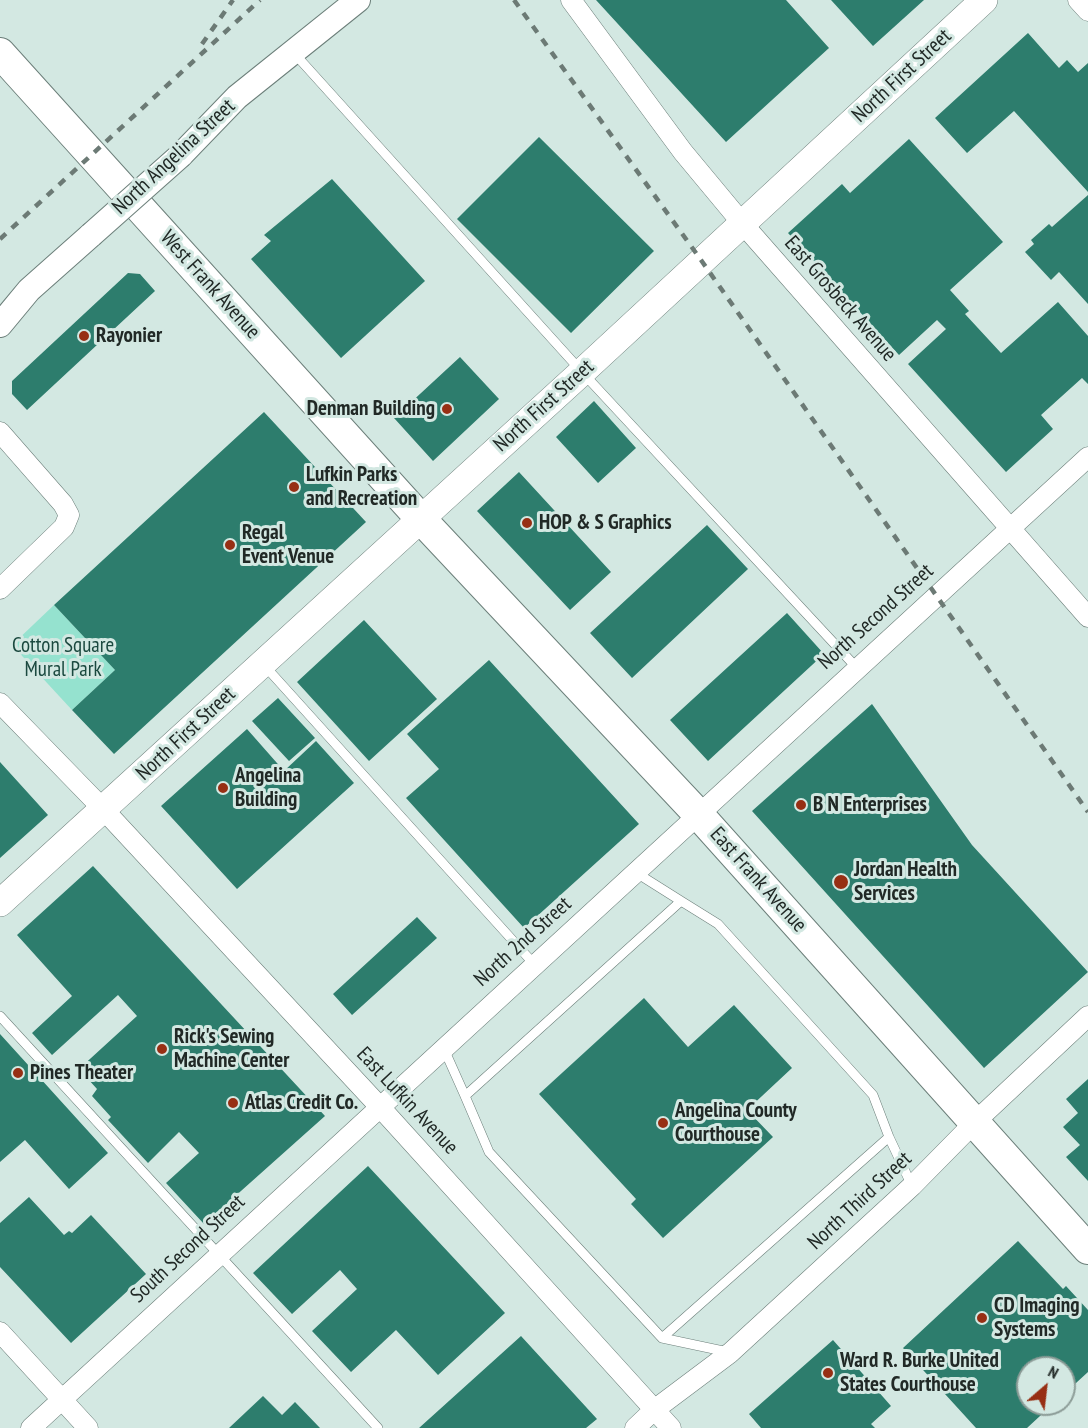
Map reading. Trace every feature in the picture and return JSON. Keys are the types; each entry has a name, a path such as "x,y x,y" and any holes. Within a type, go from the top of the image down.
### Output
{"main road":[{"name":"North First Street","path":"0,903 582,372 984,0"},
{"name":"West Frank Avenue","path":"0,53 420,518"},
{"name":"East Frank Avenue","path":"420,518 698,814 976,1121 1088,1249"}],"street":[{"name":"North Angelina Street","path":"0,325 29,290 181,155 237,98 358,0"},
{"name":"East Grosbeck Avenue","path":"571,0 683,152 742,223 1088,617"},
{"path":"1078,0 1088,11"},
{"path":"0,432 63,504 69,515 64,527 0,589"},
{"name":"North Second Street","path":"698,814 1088,457"},
{"name":"East Lufkin Avenue","path":"0,703 104,810 379,1106 671,1428"},
{"name":"North 2nd Street","path":"379,1106 698,814"},
{"name":"North Third Street","path":"635,1428 654,1410 730,1353 912,1186 976,1121 1088,1016"},
{"name":"South Second Street","path":"31,1428 379,1106"},
{"path":"0,1332 88,1428"}],"lane":[{"path":"294,53 582,372 856,667"},
{"path":"262,664 534,964"},
{"path":"635,872 718,924 873,1095 889,1137 912,1186"},
{"path":"465,1096 681,901"},
{"path":"0,1016 378,1428"},
{"path":"444,1047 489,1152 662,1338 730,1353"},
{"path":"662,1338 889,1137"}],"green space":[{"name":"Cotton Square Mural Park","path":"54,605 115,670 72,710 12,645"}],"building":[{"path":"596,0 786,0 829,48 726,142"},
{"path":"831,0 924,0 873,46"},
{"path":"1028,33 1059,68 1067,60 1078,72 1088,63 1088,192 1014,111 967,153 935,118"},
{"path":"539,137 654,251 571,333 457,219"},
{"path":"909,139 1003,242 950,290 969,311 965,314 1001,353 1058,302 1088,336 1088,384 1082,378 1041,415 1053,429 1006,472 908,364 946,329 937,320 899,355 788,233 842,184 850,193"},
{"path":"332,179 425,281 341,358 251,259 271,241 264,235"},
{"path":"1088,195 1088,304 1059,272 1051,280 1025,252 1034,244 1031,240 1049,224 1052,227"},
{"name":"Rayonier","path":"128,273 140,274 155,291 27,410 12,394 12,381"},
{"name":"Denman Building","path":"460,357 499,399 433,461 394,418"},
{"path":"594,401 636,448 598,483 556,437"},
{"path":"264,412 366,522 114,754 72,710 115,670 54,605"},
{"name":"HOP & S Graphics","path":"519,472 611,572 570,610 477,511"},
{"path":"707,525 748,569 632,678 590,633"},
{"path":"787,613 824,654 708,761 670,720"},
{"path":"364,620 437,699 369,761 297,682"},
{"path":"489,660 639,824 524,928 406,798 439,769 407,734"},
{"path":"278,698 315,738 289,761 252,721"},
{"path":"872,704 972,845 1088,972 984,1068 752,811"},
{"path":"247,729 284,771 316,741 354,783 237,889 161,806"},
{"path":"0,762 48,815 0,858"},
{"path":"93,866 325,1116 204,1224 166,1183 199,1153 179,1132 148,1163 108,1120 111,1117 92,1096 97,1089 79,1069 137,1016 118,995 52,1055 32,1033 72,996 17,935"},
{"path":"417,917 437,938 352,1015 333,994"},
{"name":"Angelina County Courthouse","path":"644,998 688,1047 734,1005 792,1068 747,1110 773,1137 663,1238 631,1204 636,1199 539,1094"},
{"name":"Pines Theater","path":"0,1034 108,1153 69,1189 25,1140 0,1162"},
{"path":"1088,1079 1088,1181 1066,1157 1080,1145 1063,1127 1078,1113 1066,1099"},
{"path":"368,1166 505,1313 438,1375 396,1330 351,1372 312,1331 357,1289 340,1270 292,1314 253,1273"},
{"path":"29,1197 64,1235 69,1231 72,1233 91,1215 146,1274 71,1343 0,1267 0,1223"},
{"path":"1018,1241 1063,1289 1066,1286 1088,1310 1088,1372 1076,1383 1076,1356 1016,1356 1016,1416 1040,1416 1027,1428 976,1428 903,1348"},
{"path":"521,1336 597,1419 586,1428 419,1428"},
{"name":"Ward R. Burke United States Courthouse","path":"833,1340 891,1406 871,1424 875,1428 761,1428 749,1414"},
{"path":"263,1396 282,1415 295,1402 320,1428 229,1428"}],"railway":[{"path":"202,44 233,0"},
{"path":"0,239 260,0"},
{"path":"514,0 701,260 1088,812"}],"place":[{"name":"Rayonier","path":"84,336"},
{"name":"Denman Building","path":"447,409"},
{"name":"Lufkin Parks and Recreation","path":"294,487"},
{"name":"HOP & S Graphics","path":"527,523"},
{"name":"Regal Event Venue","path":"230,545"},
{"name":"Angelina Building","path":"223,788"},
{"name":"B N Enterprises","path":"801,805"},
{"name":"Jordan Health Services","path":"841,882"},
{"name":"Rick's Sewing Machine Center","path":"162,1049"},
{"name":"Pines Theater","path":"18,1073"},
{"name":"Atlas Credit Co.","path":"233,1103"},
{"name":"Angelina County Courthouse","path":"663,1123"},
{"name":"CD Imaging Systems","path":"982,1318"},
{"name":"Ward R. Burke United States Courthouse","path":"828,1373"}]}
